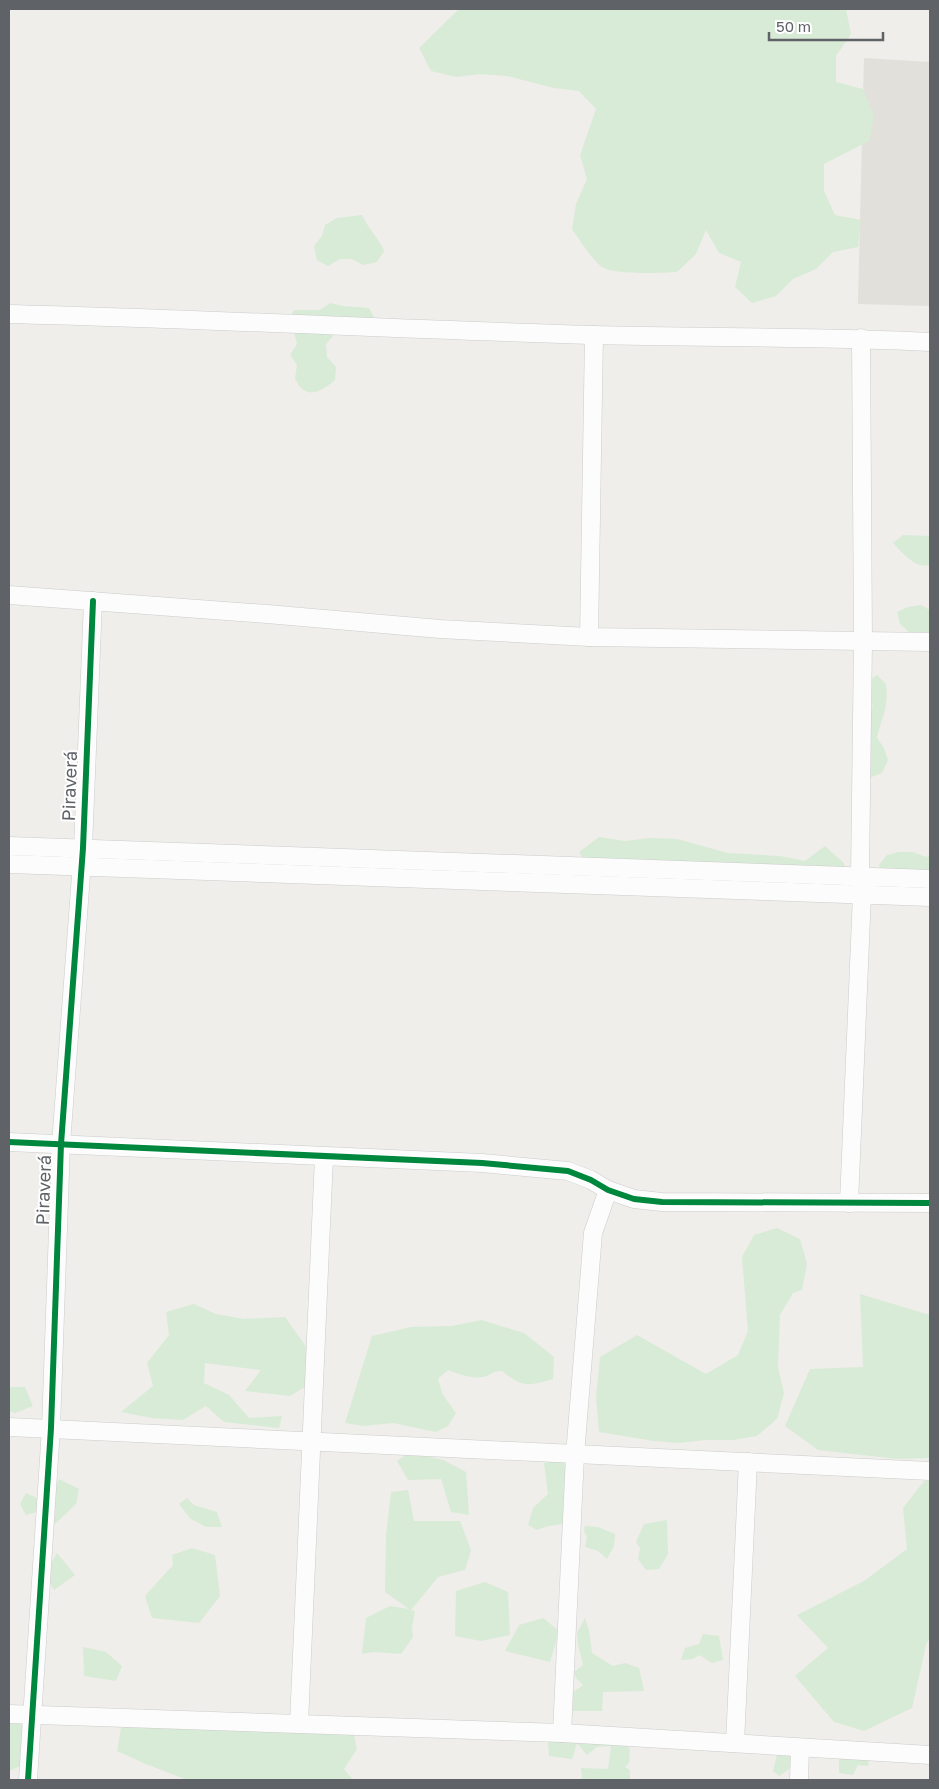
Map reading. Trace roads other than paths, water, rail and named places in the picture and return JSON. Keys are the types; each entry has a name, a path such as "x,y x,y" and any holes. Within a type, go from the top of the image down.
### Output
{"street":[{"path":"9,314 153,317 594,335 861,338 930,342"},
{"path":"589,637 594,335"},
{"path":"850,1203 862,894 860,876 863,641 861,338"},
{"path":"9,595 422,628 589,637 930,642"},
{"name":"Piraverá","path":"28,1780 51,1428 61,1144 83,848 92,601"},
{"path":"9,846 930,879"},
{"path":"426,879 427,861"},
{"path":"9,864 930,897"},
{"path":"9,1142 482,1163 568,1171 591,1180 608,1190 634,1198 662,1202 930,1203"},
{"path":"299,1723 324,1157"},
{"path":"562,1733 575,1454 593,1233 608,1190"},
{"path":"9,1427 930,1471"},
{"path":"735,1743 748,1462"},
{"path":"9,1714 562,1733 930,1755"},
{"path":"798,1780 800,1748"}]}
